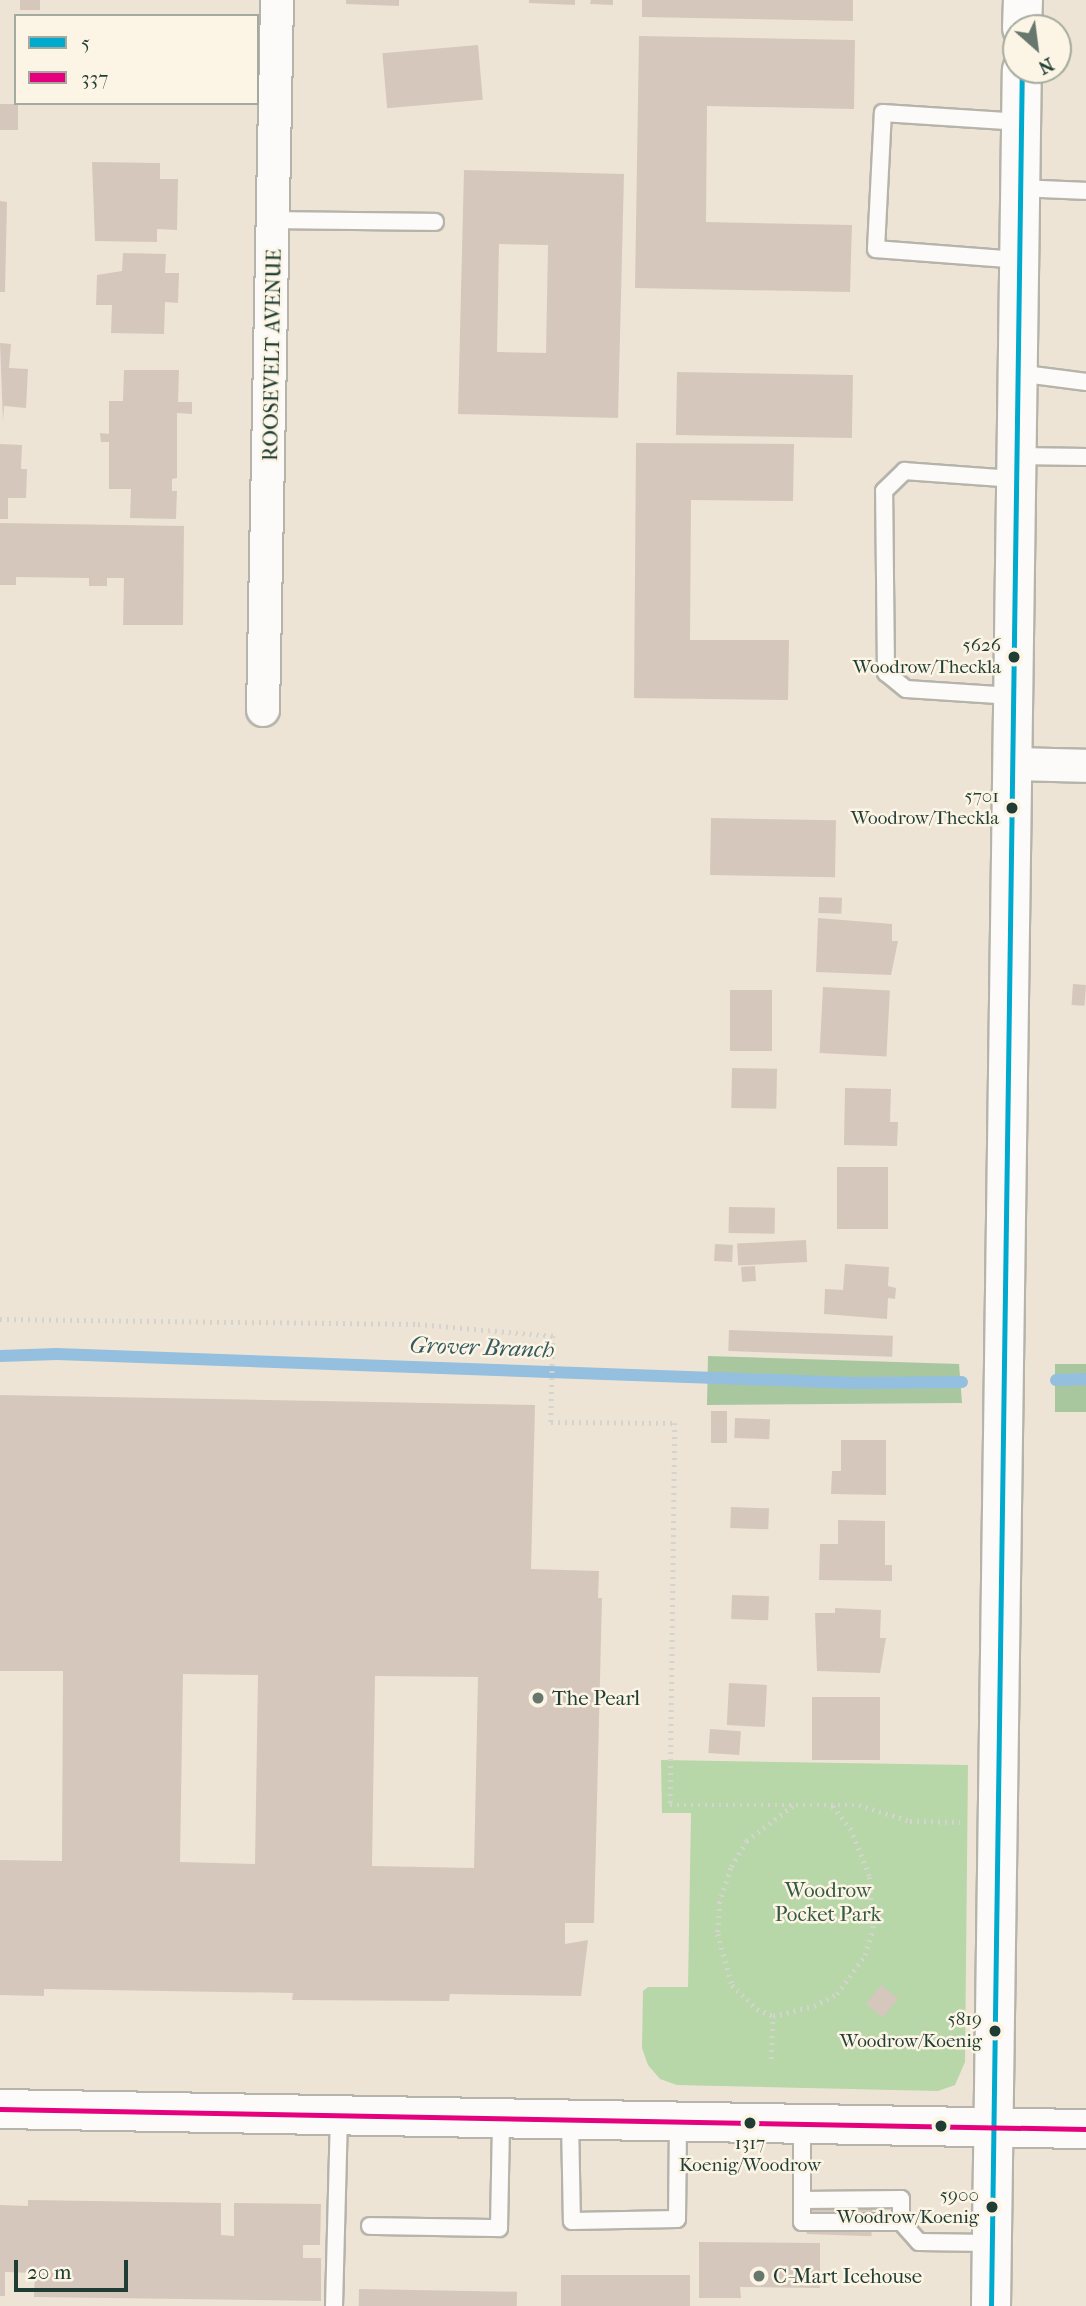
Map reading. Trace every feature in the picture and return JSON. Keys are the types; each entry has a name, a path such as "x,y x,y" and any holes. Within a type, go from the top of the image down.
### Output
{"street":[{"name":"ROOSEVELT AVENUE","path":"263,710 275,220 277,0"},
{"path":"991,2306 991,2128 1021,84"},
{"path":"1012,764 1086,766"},
{"path":"0,2109 1086,2129"}],"lane":[{"path":"1019,260 876,249 883,113 1021,122"},
{"path":"1020,188 1086,191"},
{"path":"275,220 435,222"},
{"path":"1017,373 1086,382"},
{"path":"1012,696 906,689 886,673 884,491 905,471 1015,467 1086,457"},
{"path":"334,2306 339,2116"},
{"path":"370,2226 499,2228 501,2119"},
{"path":"570,2120 572,2221 677,2219 678,2122"},
{"path":"803,2124 802,2222 901,2221 919,2242 991,2243"}],"path":[{"path":"0,1319 418,1324 553,1336 552,1419 675,1423 670,1805 859,1805 910,1821 961,1822"},
{"path":"794,1805 747,1841 731,1868 720,1902 719,1945 732,1985 757,2009 773,2016 814,2006 837,1994 865,1955 873,1928 869,1876 852,1830 832,1805"},
{"path":"771,2059 773,2016"}],"green space":[{"path":"708,1356 959,1364 962,1403 707,1405"},
{"path":"1055,1364 1086,1364 1086,1412 1055,1412"},
{"name":"Woodrow Pocket Park","path":"661,1760 968,1765 965,2062 955,2085 938,2091 677,2085 660,2079 648,2065 642,2048 643,1991 648,1987 688,1987 691,1813 662,1813"}],"building":[{"path":"20,0 40,0 40,10 20,10"},
{"path":"346,0 399,0 399,6 346,4"},
{"path":"529,0 575,0 575,5 529,3"},
{"path":"591,0 613,0 613,5 590,4"},
{"path":"642,0 853,0 853,21 642,17"},
{"path":"639,36 855,40 854,109 707,106 706,222 852,225 850,292 635,288"},
{"path":"478,45 483,100 387,108 382,53"},
{"path":"0,104 18,105 18,130 0,130"},
{"path":"92,162 160,163 160,179 178,179 177,230 157,229 157,242 95,241"},
{"path":"464,170 624,174 618,418 458,414","holes":["499,244 548,245 546,353 497,352"]},
{"path":"0,201 7,202 5,292 0,292"},
{"path":"123,253 166,254 165,273 179,273 178,303 165,302 164,334 111,333 112,305 96,305 97,275 122,271"},
{"path":"0,343 11,344 9,368 28,369 26,408 4,406 3,422"},
{"path":"124,370 179,370 178,402 192,402 192,414 177,413 177,478 172,479 172,491 177,491 176,519 130,518 131,489 109,489 109,442 101,442 100,433 109,434 109,401 123,401"},
{"path":"677,372 853,375 852,438 676,435"},
{"path":"636,443 794,444 793,501 691,500 690,640 789,640 788,700 634,698"},
{"path":"0,444 22,445 21,469 27,469 26,498 8,498 8,519 0,519"},
{"path":"0,523 184,526 183,625 123,625 124,578 107,578 107,586 89,586 89,578 16,577 16,585 0,585"},
{"path":"711,818 836,820 835,877 710,875"},
{"path":"819,897 842,898 841,914 818,913"},
{"path":"818,918 892,924 892,941 898,941 891,975 816,972"},
{"path":"1073,984 1086,985 1085,1006 1072,1005"},
{"path":"823,987 890,991 886,1056 820,1053"},
{"path":"730,990 772,990 772,1051 730,1051"},
{"path":"732,1068 777,1069 776,1109 731,1108"},
{"path":"845,1088 891,1089 890,1122 898,1122 897,1146 844,1145"},
{"path":"837,1167 888,1167 888,1229 837,1229"},
{"path":"729,1207 775,1208 775,1234 729,1233"},
{"path":"806,1240 807,1262 738,1266 737,1244"},
{"path":"715,1244 733,1245 732,1262 714,1261"},
{"path":"845,1264 889,1267 888,1286 896,1288 895,1299 888,1298 887,1319 824,1314 825,1289 843,1290"},
{"path":"755,1266 756,1281 742,1282 741,1267"},
{"path":"729,1330 893,1336 892,1357 728,1351"},
{"name":"The Pearl","path":"0,1395 535,1405 531,1569 599,1571 598,1598 602,1598 594,1923 565,1923 565,1944 588,1940 581,1996 450,1994 449,2001 292,2000 293,1993 44,1989 44,1996 0,1995 0,1860 62,1861 63,1671 0,1671","holes":["183,1674 258,1675 255,1864 180,1862","375,1676 478,1677 474,1868 372,1866"]},
{"path":"711,1411 727,1411 727,1443 711,1443"},
{"path":"735,1418 770,1419 769,1439 734,1438"},
{"path":"841,1440 886,1440 886,1495 831,1494 832,1471 841,1471"},
{"path":"731,1507 769,1508 768,1529 730,1528"},
{"path":"838,1520 885,1521 885,1565 892,1565 892,1581 819,1580 820,1544 838,1544"},
{"path":"732,1595 769,1596 768,1620 731,1619"},
{"path":"835,1608 881,1610 880,1638 886,1638 880,1673 817,1671 815,1613 835,1613"},
{"path":"729,1683 767,1685 765,1727 727,1725"},
{"path":"812,1697 880,1697 880,1760 812,1760"},
{"path":"710,1729 741,1731 739,1755 708,1753"},
{"path":"881,1985 898,1999 883,2017 866,2004"},
{"path":"808,2191 873,2193 871,2236 806,2234"},
{"path":"28,2200 221,2203 221,2235 234,2236 234,2203 321,2204 320,2245 303,2245 303,2258 321,2258 321,2301 34,2297 35,2273 5,2272 5,2296 0,2296 0,2205 28,2206"},
{"name":"C-Mart Icehouse","path":"699,2242 820,2243 820,2288 740,2287 741,2298 699,2298"},
{"path":"561,2275 690,2275 690,2306 561,2306"},
{"path":"359,2289 517,2292 517,2306 359,2306"}],"waterway":[{"name":"Grover Branch","path":"0,1356 57,1354 854,1383 962,1382"},
{"name":"Grover Branch","path":"1056,1380 1086,1379"}],"transit line":[{"name":"5","path":"991,2306 1022,84"},
{"name":"337","path":"0,2109 1086,2129"}],"place":[{"name":"5626 Woodrow/Theckla","path":"1014,657"},
{"name":"5701 Woodrow/Theckla","path":"1012,808"},
{"name":"The Pearl","path":"538,1698"},
{"name":"5819 Woodrow/Koenig","path":"995,2031"},
{"name":"1317 Koenig/Woodrow","path":"750,2123"},
{"name":"5900 Woodrow/Koenig","path":"992,2207"},
{"name":"C-Mart Icehouse","path":"759,2276"}]}
